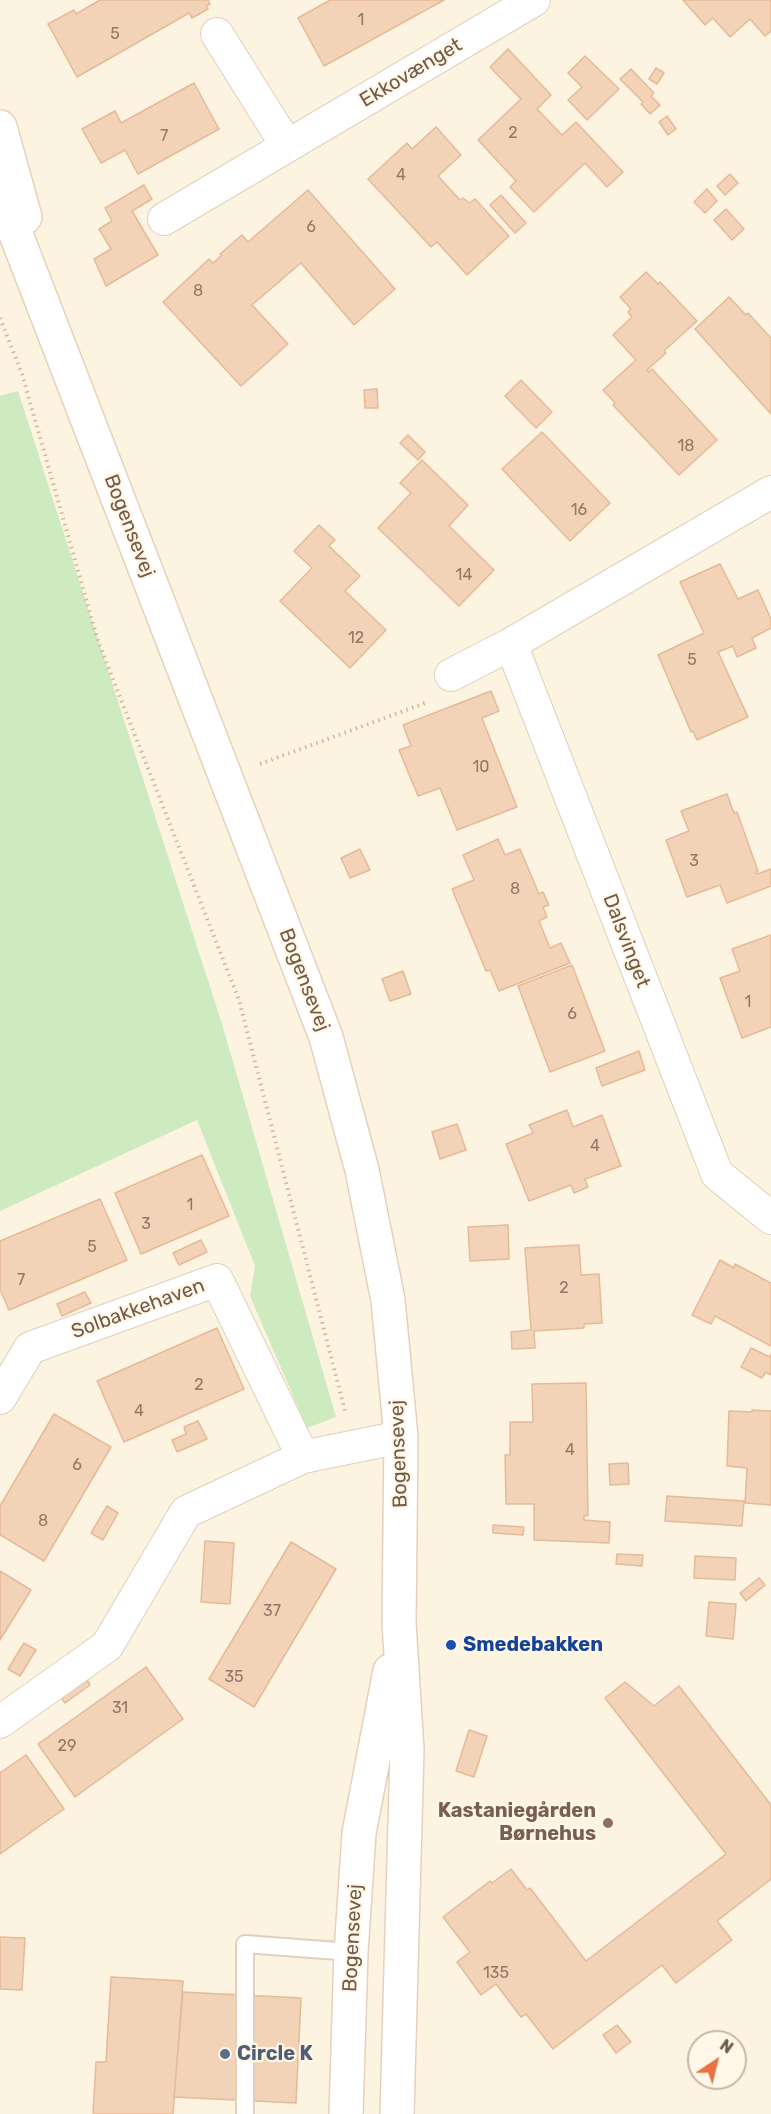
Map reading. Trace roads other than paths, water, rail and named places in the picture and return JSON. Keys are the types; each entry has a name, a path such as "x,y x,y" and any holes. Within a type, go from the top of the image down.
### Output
{"main road":[{"name":"Bogensevej","path":"0,127 68,368"},
{"name":"Bogensevej","path":"0,193 326,1037 362,1170 388,1300 401,1437 399,1623 407,1750 398,2114"},
{"name":"Bogensevej","path":"346,2114 351,1952 359,1833 399,1623"}],"street":[{"name":"Ekkovænget","path":"164,219 534,0"},
{"path":"217,34 288,146"},
{"path":"451,675 511,644 771,492"},
{"name":"Dalsvinget","path":"511,644 717,1174 771,1218"},
{"name":"Solbakkehaven","path":"0,1398 30,1348 217,1280 303,1457"},
{"path":"0,1722 107,1646 186,1512 303,1457 401,1437"}],"lane":[{"path":"245,2114 245,1944 351,1952"}],"place":[{"name":"Smedebakken","path":"451,1645"},
{"name":"Kastaniegården Børnehus","path":"608,1823"},
{"name":"Circle K","path":"225,2054"}]}
